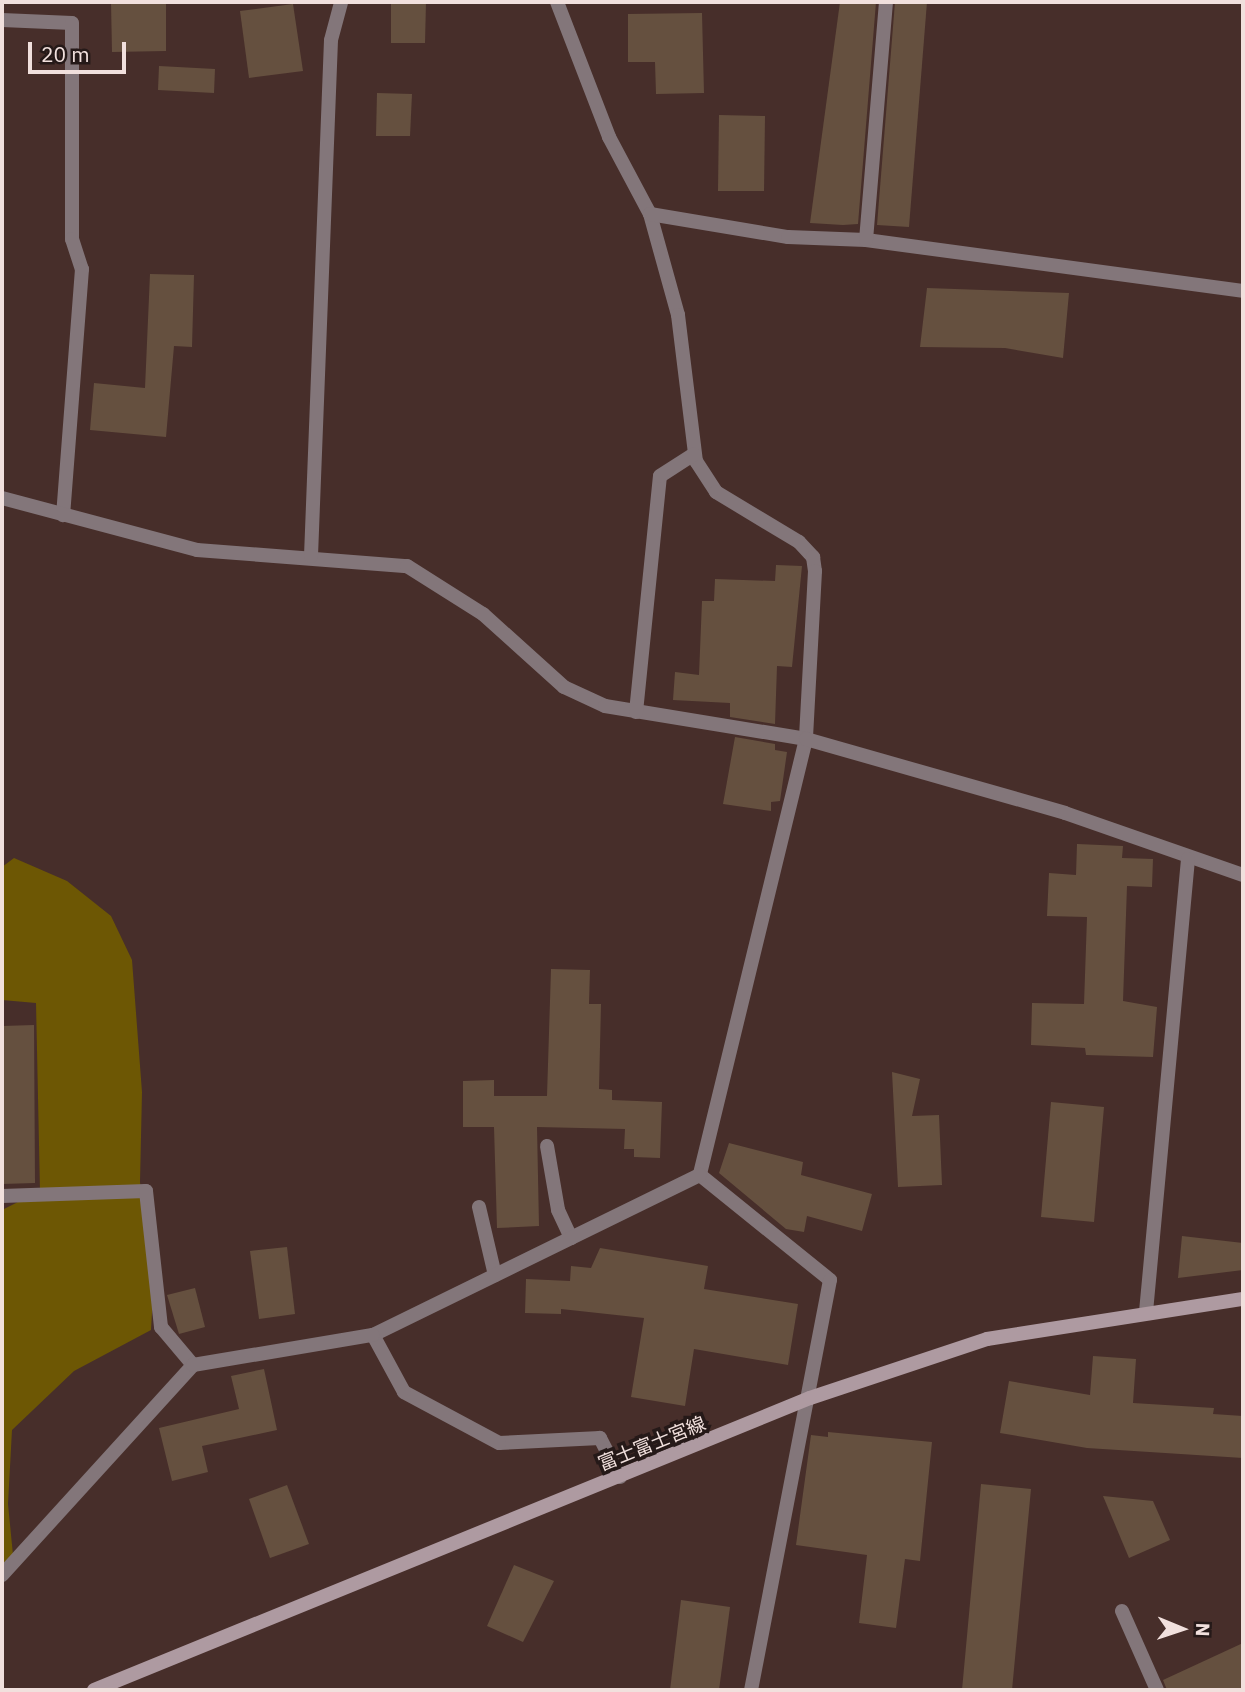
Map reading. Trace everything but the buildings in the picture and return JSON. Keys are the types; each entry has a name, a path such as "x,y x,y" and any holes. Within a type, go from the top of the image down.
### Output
{"main road":[{"name":"富士富士宮線","path":"94,1690 620,1478 810,1398 987,1339 1146,1312 1243,1299"}],"street":[{"path":"312,556 331,40 341,2"},
{"path":"556,2 609,137 650,214 678,315 694,454 716,492 799,542 813,557 806,739 700,1175"},
{"path":"866,240 887,2"},
{"path":"2,20 72,23 72,239 82,269 63,515"},
{"path":"650,214 788,237 866,240 1243,290"},
{"path":"636,712 660,476 694,454"},
{"path":"2,498 198,550 312,556 407,566 483,614 564,687 605,706 806,739 1065,813 1188,859 1243,875"},
{"path":"1146,1312 1188,859"},
{"path":"547,1146 558,1210 571,1238"},
{"path":"2,1575 193,1365 373,1335 700,1175"},
{"path":"700,1175 830,1280 810,1398 751,1690"},
{"path":"2,1196 146,1191 161,1327 193,1365"},
{"path":"479,1207 495,1275"},
{"path":"373,1335 404,1392 499,1443 600,1438 620,1478"},
{"path":"1122,1611 1157,1690"}],"shaded area":[{"path":"14,858 67,881 111,916 132,960 142,1092 140,1182 153,1295 151,1330 74,1371 12,1430 8,1504 13,1555 2,1569 2,1210 40,1191 36,1003 2,1000 2,867"}]}
